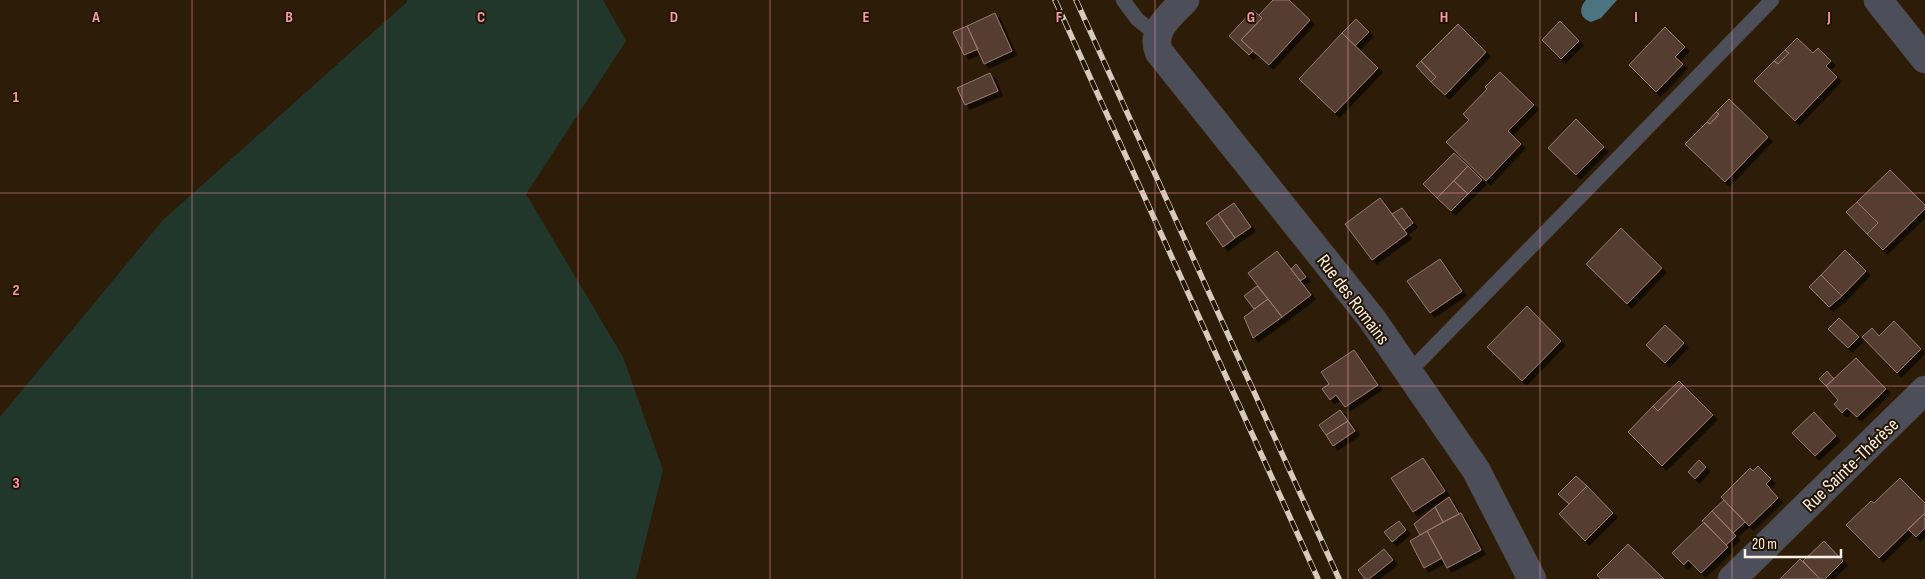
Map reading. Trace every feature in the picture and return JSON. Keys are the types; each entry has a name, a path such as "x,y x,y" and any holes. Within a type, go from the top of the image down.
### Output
{"street":[{"path":"1157,35 1162,24 1186,0"},
{"path":"1878,0 1925,59"},
{"name":"Rue des Romains","path":"1157,35 1156,45 1159,52 1372,319 1409,372 1476,470 1532,579"},
{"name":"Rue Sainte-Thérèse","path":"1732,579 1925,390"}],"lane":[{"path":"1122,0 1137,19 1157,35"},
{"path":"1409,372 1772,0"}],"green space":[{"path":"407,0 603,0 626,41 526,194 623,357 663,470 636,579 0,579 0,417 163,220"}],"water":[{"path":"1586,0 1617,0 1601,18 1591,22 1584,18 1581,13 1583,3"}],"building":[{"path":"1273,0 1289,0 1310,20 1269,65 1241,40 1262,18 1259,15"},
{"path":"1253,10 1262,18 1241,40 1253,51 1249,55 1229,36"},
{"path":"995,13 1012,51 984,64 967,26"},
{"path":"1356,19 1369,32 1355,46 1342,33"},
{"path":"1560,21 1579,41 1561,59 1542,40"},
{"path":"1458,24 1486,52 1445,95 1431,82 1436,77 1421,61"},
{"path":"967,26 978,49 964,55 953,32"},
{"path":"1665,27 1685,47 1675,57 1683,64 1656,92 1629,65"},
{"path":"1342,33 1378,68 1335,113 1299,79"},
{"path":"1797,38 1813,53 1818,48 1831,61 1826,66 1837,77 1795,121 1754,81 1774,61 1778,64 1789,53 1785,50"},
{"path":"1785,50 1789,53 1778,64 1774,61"},
{"path":"1421,61 1436,77 1431,82 1416,66"},
{"path":"1500,72 1534,105 1508,131 1521,144 1486,181 1446,142 1469,120 1463,114"},
{"path":"990,73 998,91 965,105 957,88"},
{"path":"1729,99 1768,137 1725,182 1685,144 1707,122 1710,124 1719,114 1716,112"},
{"path":"1716,112 1719,114 1710,124 1707,122"},
{"path":"1576,119 1604,147 1576,175 1548,148"},
{"path":"1454,153 1468,166 1437,198 1423,184"},
{"path":"1468,166 1482,180 1468,194 1454,181"},
{"path":"1890,170 1925,205 1925,209 1883,250 1867,234 1878,223 1857,202"},
{"path":"1454,181 1468,194 1451,211 1437,198"},
{"path":"1380,198 1407,234 1372,260 1345,224"},
{"path":"1857,202 1878,223 1867,234 1846,212"},
{"path":"1234,203 1251,227 1235,238 1218,214"},
{"path":"1402,208 1413,223 1404,230 1392,214"},
{"path":"1218,214 1235,238 1223,247 1206,223"},
{"path":"1621,228 1662,268 1627,304 1586,264"},
{"path":"1845,250 1866,271 1842,296 1821,275"},
{"path":"1277,251 1311,295 1282,317 1248,273"},
{"path":"1440,259 1462,291 1430,313 1407,281"},
{"path":"1296,264 1306,277 1300,281 1291,269"},
{"path":"1821,275 1842,296 1829,307 1809,287"},
{"path":"1257,286 1268,299 1254,309 1244,296"},
{"path":"1268,299 1282,317 1253,338 1244,317"},
{"path":"1527,306 1561,341 1522,381 1487,347"},
{"path":"1839,318 1859,337 1848,348 1828,329"},
{"path":"1894,321 1921,349 1897,373 1862,337 1872,328 1879,336"},
{"path":"1665,325 1684,343 1665,363 1646,345"},
{"path":"1354,350 1378,385 1345,407 1336,395 1330,400 1322,389 1329,384 1321,372"},
{"path":"1856,358 1886,389 1857,417 1847,408 1842,413 1834,404 1838,400 1826,386"},
{"path":"1827,371 1834,379 1826,386 1819,379"},
{"path":"1679,381 1683,385 1658,411 1653,406"},
{"path":"1683,385 1713,415 1662,466 1628,432 1653,406 1658,411"},
{"path":"1340,410 1348,421 1326,435 1319,425"},
{"path":"1814,412 1836,436 1815,456 1792,433"},
{"path":"1348,421 1355,431 1333,446 1326,435"},
{"path":"1423,458 1445,491 1413,512 1391,478"},
{"path":"1699,460 1706,467 1695,479 1688,472"},
{"path":"1758,466 1771,479 1766,484 1778,498 1749,526 1721,497 1750,468 1753,471"},
{"path":"1576,476 1587,486 1569,504 1558,494"},
{"path":"1900,478 1925,503 1925,513 1879,558 1846,525 1871,501 1874,503"},
{"path":"1587,486 1613,513 1585,541 1559,514"},
{"path":"1449,497 1459,514 1443,522 1435,507"},
{"path":"1724,500 1745,522 1733,533 1712,511"},
{"path":"1435,507 1443,522 1420,535 1414,524"},
{"path":"1712,511 1736,536 1726,545 1702,521"},
{"path":"1461,513 1481,550 1447,568 1427,531"},
{"path":"1925,513 1925,528 1916,537 1908,529"},
{"path":"1399,521 1406,530 1392,542 1384,532"},
{"path":"1704,522 1728,547 1701,573 1688,560 1684,565 1672,553"},
{"path":"1427,531 1442,558 1424,568 1410,541"},
{"path":"1824,541 1843,561 1825,579 1820,579 1803,561"},
{"path":"1628,544 1664,579 1601,579 1597,575"},
{"path":"1384,549 1393,560 1369,579 1365,579 1358,570"},
{"path":"1800,559 1820,579 1780,579"}],"railway":[{"path":"1055,0 1318,579"},
{"path":"1076,0 1339,579"}]}
